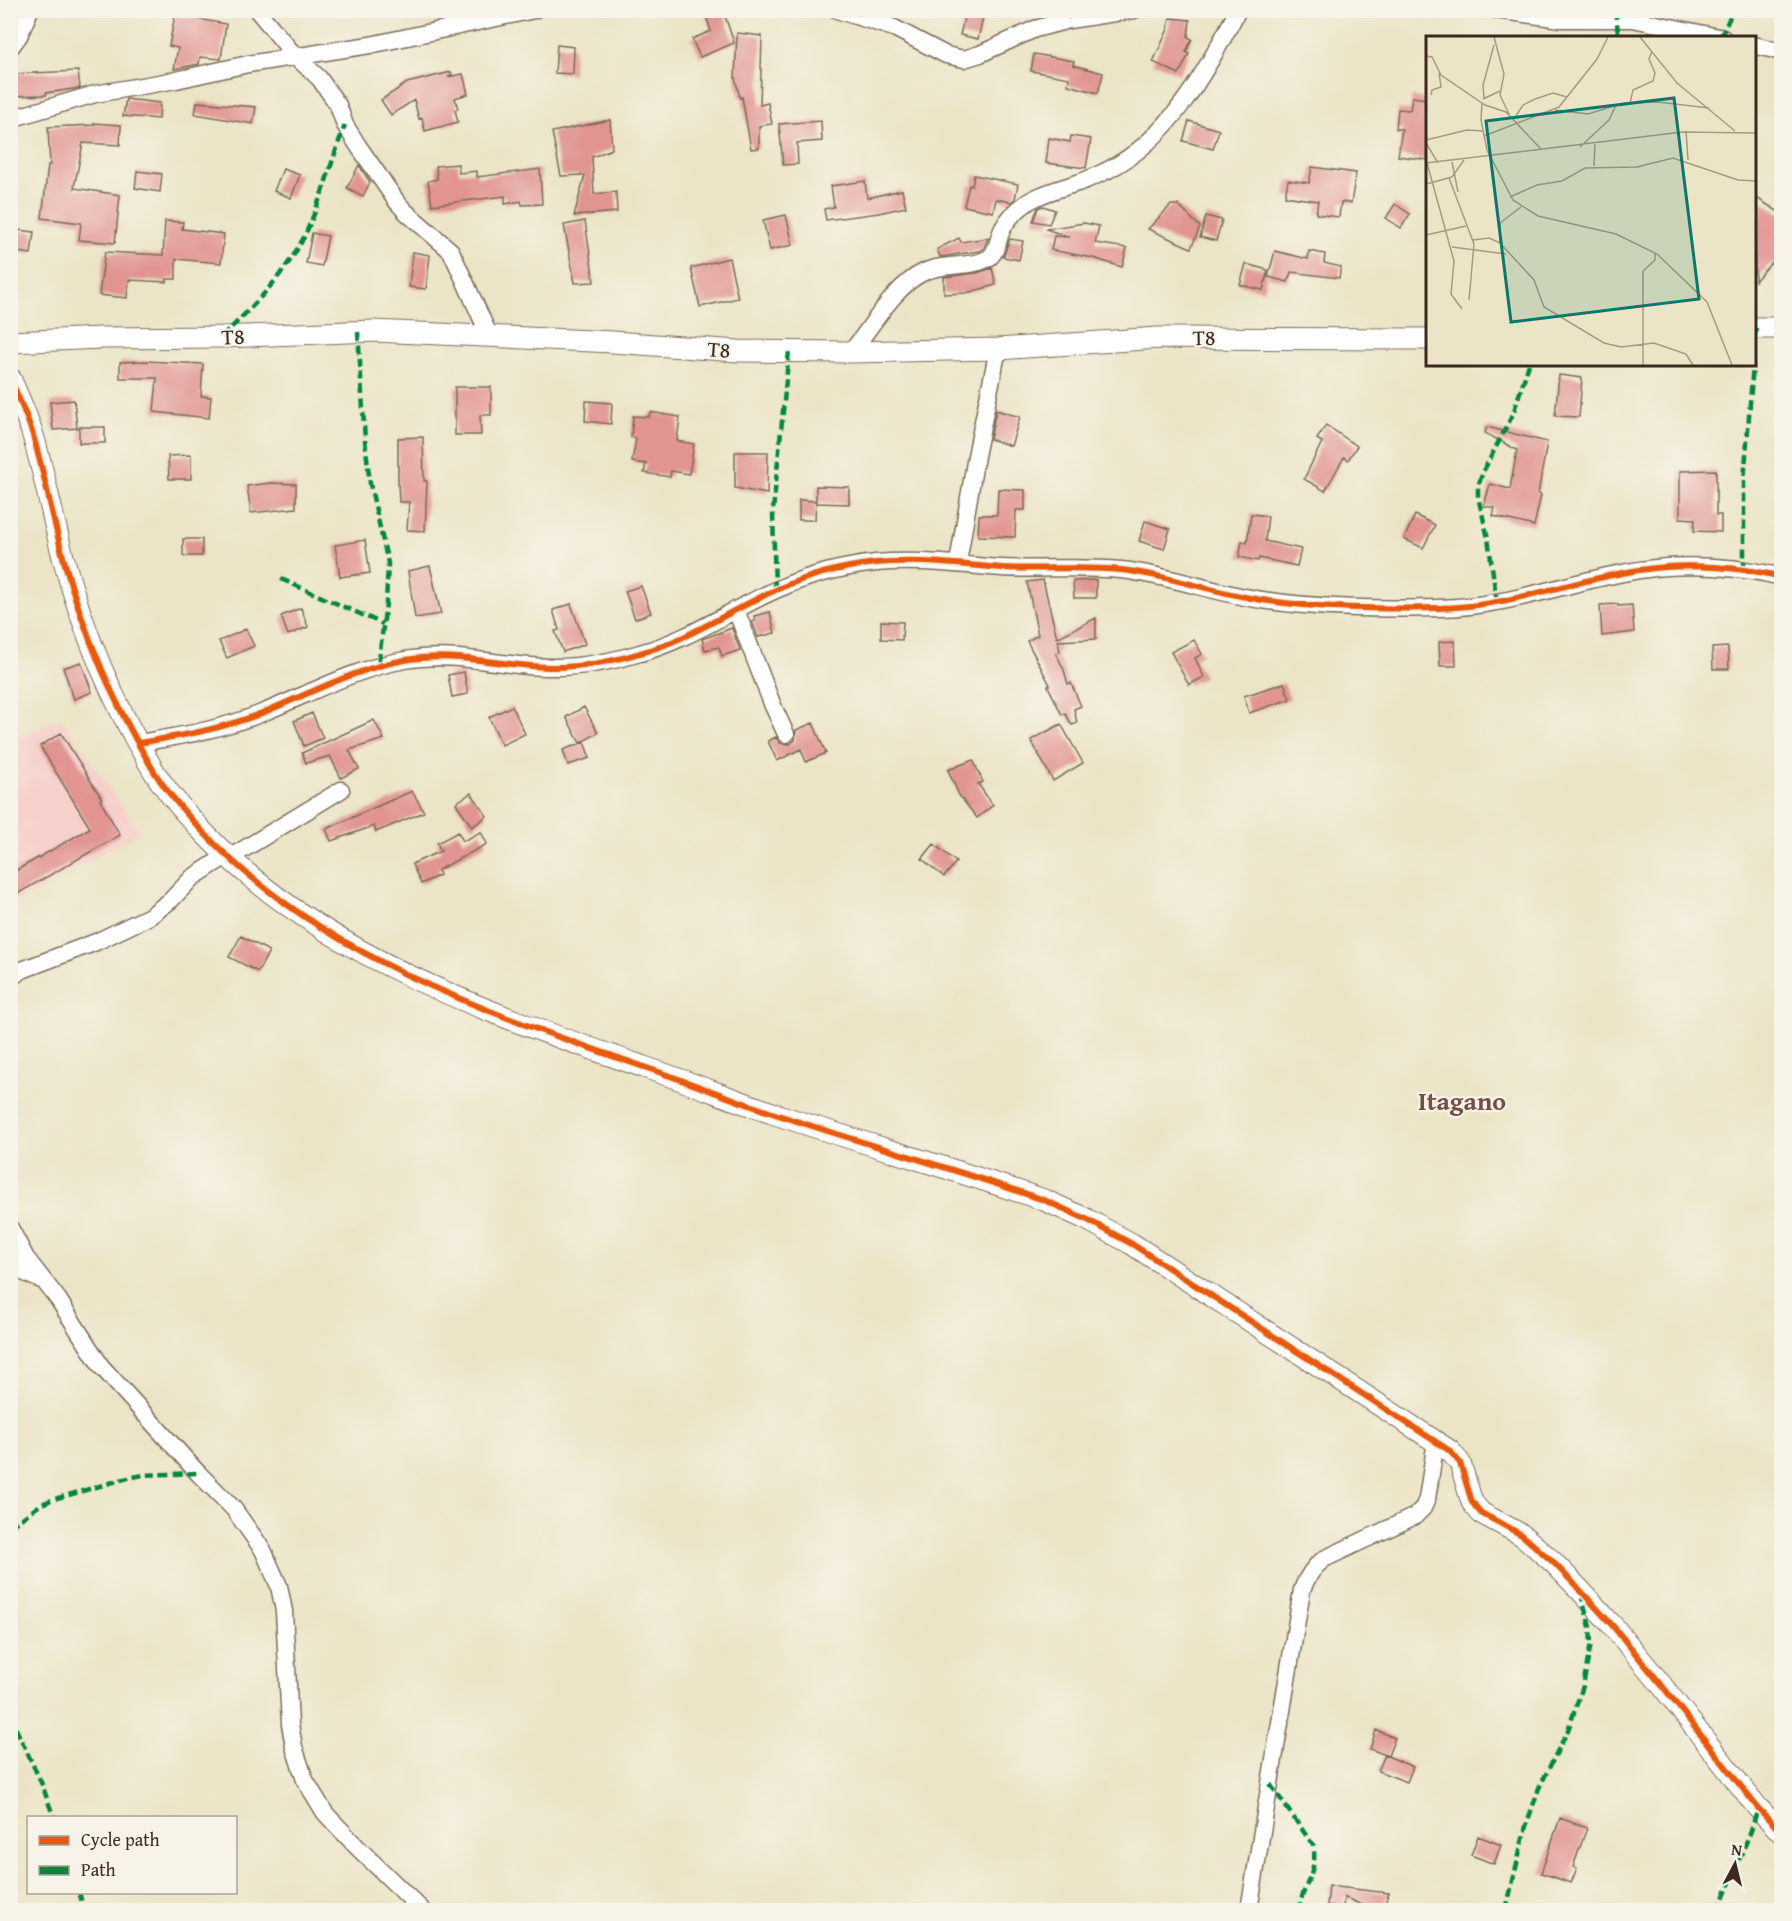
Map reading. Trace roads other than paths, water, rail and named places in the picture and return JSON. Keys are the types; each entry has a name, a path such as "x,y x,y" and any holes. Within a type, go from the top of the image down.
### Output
{"street":[{"path":"10,48 19,36 30,10"},
{"path":"10,119 95,94 295,56 370,45 534,10"},
{"path":"837,10 894,28 946,55 964,58 980,54 1035,29 1069,20 1134,10"},
{"path":"851,352 910,281 936,267 981,262 992,255 1003,227 1016,211 1030,200 1109,169 1155,136 1174,115 1201,76 1238,10"},
{"path":"1496,10 1561,19 1633,19 1714,36"},
{"path":"265,14 295,56 319,78 332,96 345,125 397,202 451,252 490,337"},
{"path":"1756,45 1782,52"},
{"path":"1756,328 1782,328"},
{"name":"T8","path":"10,342 373,332 614,342 738,351 851,352 998,349 1158,338 1426,339"},
{"path":"958,563 976,456 998,349"},
{"path":"10,378 32,431 63,558 85,623 117,700 157,776 187,815 227,857 280,900 330,933 439,989 584,1046 769,1112 1044,1200 1132,1244 1450,1451 1460,1463 1472,1502 1481,1513 1522,1535 1573,1582 1612,1624 1758,1808 1782,1833"},
{"path":"139,743 225,725 259,714 365,670 407,659 444,657 567,667 642,653 666,644 775,590 807,577 840,568 878,563 958,563 1021,569 1120,570 1264,601 1360,608 1479,606 1533,596 1648,568 1735,569 1782,577"},
{"path":"736,610 786,734"},
{"path":"10,978 22,970 96,942 150,916 171,900 192,878 341,790"},
{"path":"10,1228 26,1258 74,1322 101,1366 182,1457 233,1508 263,1550 279,1586 284,1611 290,1724 294,1748 305,1780 326,1813 422,1911"},
{"path":"10,1266 47,1284"},
{"path":"1250,1911 1298,1611 1306,1578 1315,1565 1324,1558 1398,1526 1415,1516 1423,1508 1427,1499 1436,1441"}],"district":[{"name":"Itagano","path":"1462,1100"}]}
